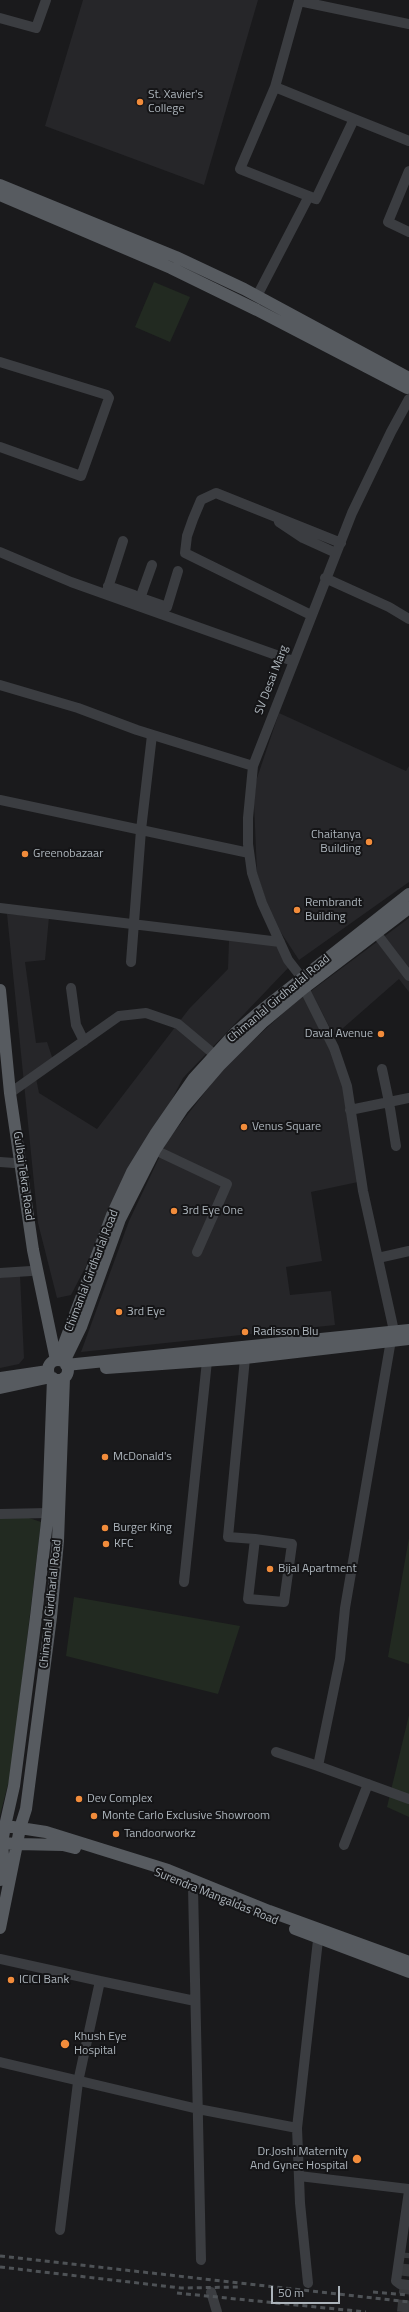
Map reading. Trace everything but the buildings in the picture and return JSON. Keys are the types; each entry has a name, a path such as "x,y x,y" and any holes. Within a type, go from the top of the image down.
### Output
{"main road":[{"path":"0,185 176,257 257,296 409,388"},
{"path":"0,195 171,268 258,310 409,388"},
{"name":"Chimanlal Girdharlal Road","path":"17,1844 26,1810 51,1617 58,1541 58,1369 81,1327 120,1219 155,1150 182,1108 219,1066 303,983 409,894"},
{"name":"Chimanlal Girdharlal Road","path":"1,1843 2,1827 14,1786 48,1513 58,1369 112,1215 132,1172 177,1102 215,1055 236,1033 303,983 377,934 409,908"},
{"name":"Gulbai Tekra Road","path":"0,990 10,1093 33,1250 58,1369"},
{"name":"Gulbai Tekra Road","path":"0,1067 31,1271 40,1313 58,1369"},
{"path":"0,1388 58,1369 245,1358 393,1336 409,1330"},
{"path":"0,1378 58,1369 393,1336 409,1339"},
{"name":"Surendra Mangaldas Road","path":"2,1827 46,1832 118,1853 318,1933 409,1972"},
{"path":"0,1880 1,1843"},
{"name":"Surendra Mangaldas Road","path":"1,1843 63,1845 103,1855 318,1933 409,1962"},
{"path":"0,1928 17,1844"}],"street":[{"path":"0,18 36,28 46,0"},
{"path":"354,119 316,199 240,169 275,87 299,1 409,24"},
{"path":"275,87 409,141"},
{"path":"409,171 388,222 409,232"},
{"path":"257,296 309,196"},
{"path":"0,362 106,395 109,398 81,476 0,447"},
{"name":"SV Desai Marg","path":"393,1336 363,1191 347,1086 334,1048 303,983 288,960 262,903 252,873 249,853 248,818 253,766 325,578 352,513 409,388"},
{"path":"311,615 185,553 187,536 201,500 216,493 340,543"},
{"path":"270,514 283,526 303,538 336,553"},
{"path":"107,590 123,541"},
{"path":"0,552 137,600 293,661"},
{"path":"137,600 152,565"},
{"path":"165,611 178,570"},
{"path":"325,578 389,607 409,619"},
{"path":"0,685 78,708 152,735 253,766"},
{"path":"131,962 141,830 152,735"},
{"path":"0,800 249,853"},
{"path":"0,908 280,942"},
{"path":"377,934 409,976"},
{"path":"72,988 76,1025 84,1041"},
{"path":"10,1093 119,1016 146,1013 178,1024 215,1055"},
{"path":"382,1069 396,1146"},
{"path":"350,1110 409,1098"},
{"path":"155,1150 227,1184 197,1252"},
{"path":"0,1162 14,1163"},
{"path":"378,1258 409,1251"},
{"path":"0,1274 31,1271"},
{"path":"318,1766 340,1659 345,1608 393,1336"},
{"path":"245,1358 228,1537 255,1539 292,1544 284,1602 248,1599 255,1539"},
{"path":"184,1582 207,1361"},
{"path":"0,1514 48,1513"},
{"path":"276,1752 409,1799"},
{"path":"344,1845 368,1784"},
{"path":"193,1887 201,2260"},
{"path":"308,2283 303,2245 297,2128 318,1933"},
{"path":"0,1959 196,2001"},
{"path":"60,2230 78,2082 100,1981"},
{"path":"0,2062 78,2082 198,2109 297,2128"},
{"path":"299,2176 409,2190 396,2281 400,2284 409,2285"},
{"path":"211,2292 217,2312"}],"shaded area":[{"name":"St. Xavier's College","path":"83,0 258,0 204,185 45,126"},
{"path":"154,282 190,297 170,342 135,327"},
{"path":"279,713 406,771 409,766 409,882 299,960 280,931 266,900 257,873 254,803 256,781"},
{"path":"7,914 49,917 45,960 25,962 36,1043 47,1042 53,1060 35,1073 39,1093 97,1129 189,1009 228,969 229,940 278,944 289,967 183,1078 71,1295 57,1298 38,1223"},
{"path":"409,918 409,992 399,979 334,1036 311,991"},
{"path":"303,995 330,1050 344,1089 358,1182 311,1192 322,1261 286,1267 290,1295 331,1291 335,1325 81,1352 129,1221 167,1141 226,1065"},
{"path":"20,1275 24,1358 19,1364 0,1368 0,1278"},
{"path":"0,1516 29,1518 41,1522 11,1773 0,1815"},
{"path":"409,1538 409,1664 388,1657"},
{"path":"74,1597 240,1626 218,1694 66,1656"},
{"path":"409,1715 409,1817 387,1807"}],"tunnel":[{"path":"403,2312 409,2253"}],"railway":[{"path":"0,2256 409,2302"},
{"path":"0,2267 181,2288 239,2287"},
{"path":"373,2292 409,2295"},
{"path":"177,2293 366,2312"}],"place":[{"name":"St. Xavier's College","path":"140,102"},
{"name":"Chaitanya Building","path":"369,842"},
{"name":"Greenobazaar","path":"25,854"},
{"name":"Rembrandt Building","path":"297,910"},
{"name":"Daval Avenue","path":"381,1034"},
{"name":"Venus Square","path":"244,1127"},
{"name":"3rd Eye One","path":"174,1211"},
{"name":"3rd Eye","path":"119,1312"},
{"name":"Radisson Blu","path":"245,1332"},
{"name":"McDonald's","path":"105,1457"},
{"name":"Burger King","path":"105,1528"},
{"name":"KFC","path":"106,1544"},
{"name":"Bijal Apartment","path":"270,1569"},
{"name":"Dev Complex","path":"79,1799"},
{"name":"Monte Carlo Exclusive Showroom","path":"94,1816"},
{"name":"Tandoorworkz","path":"116,1834"},
{"name":"ICICI Bank","path":"11,1980"},
{"name":"Khush Eye Hospital","path":"65,2044"},
{"name":"Dr.Joshi Maternity And Gynec Hospital","path":"357,2159"}]}
